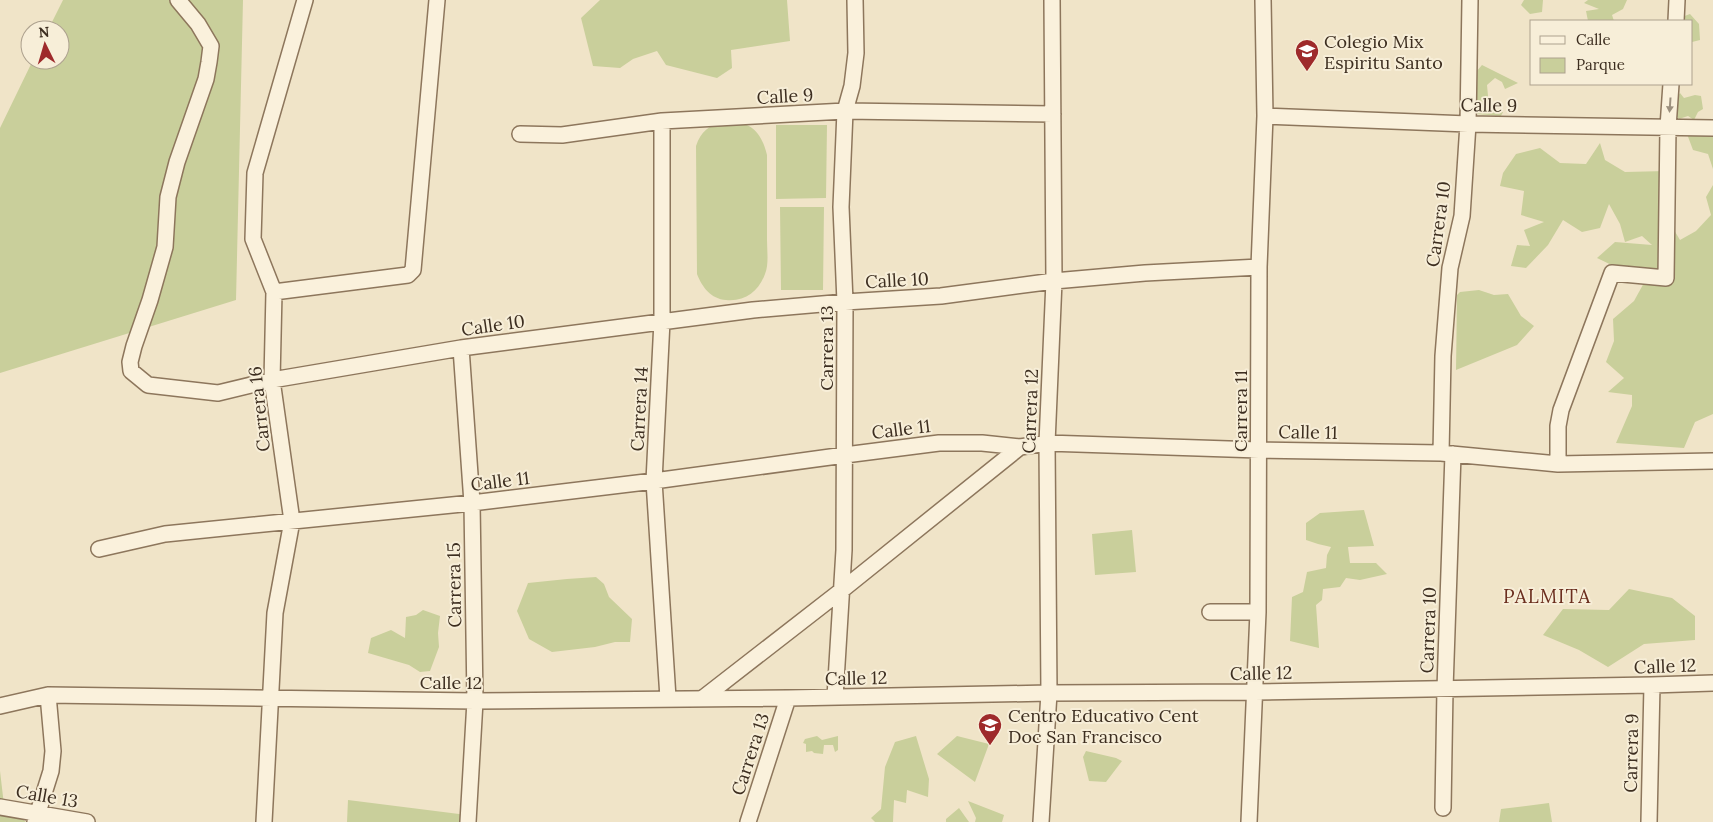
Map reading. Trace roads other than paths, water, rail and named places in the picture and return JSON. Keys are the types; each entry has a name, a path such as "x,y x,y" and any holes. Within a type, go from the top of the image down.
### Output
{"street":[{"name":"Calle 10","path":"179,0 198,24 210,46 209,62 201,96 177,162 168,197 165,247 130,362 131,370 148,385 218,393 272,380 461,348 662,321 753,310 940,296 1054,281 1145,273 1259,267"},
{"name":"Carrera 16","path":"264,822 275,613 292,521 272,380 274,292 253,239 255,173 305,0"},
{"path":"274,292 408,275 413,270 437,0"},
{"name":"Carrera 13","path":"835,696 844,550 845,302 841,208 846,111 852,86 856,53 855,0"},
{"name":"Carrera 12","path":"1041,822 1049,693 1047,443 1054,281 1052,0"},
{"name":"Carrera 11","path":"1249,822 1258,612 1259,267 1265,116 1262,0"},
{"name":"Carrera 10","path":"1443,808 1447,453 1443,356 1450,268 1462,216 1468,124 1470,0"},
{"path":"1676,20 1677,0"},
{"path":"1558,464 1558,426 1561,410 1612,273 1666,278 1668,127 1671,85"},
{"name":"Calle 9","path":"520,134 562,135 662,121 846,111 1053,114"},
{"name":"Calle 9","path":"1265,116 1468,124 1713,128"},
{"name":"Carrera 14","path":"662,121 662,321 654,481 668,698"},
{"name":"Carrera 15","path":"461,348 472,503 475,701 468,822"},
{"name":"Calle 11","path":"99,549 165,534 472,503 938,444 982,443 1020,447 1047,443 1259,450 1447,453 1558,464 1713,462"},
{"path":"703,698 842,590 1020,447"},
{"path":"1210,612 1258,612"},
{"name":"Calle 12","path":"0,706 48,695 475,701 1255,692 1713,683"},
{"name":"Carrera 9","path":"1649,822 1652,685"},
{"path":"36,818 52,764 53,751 48,695"},
{"name":"Carrera 13","path":"748,822 788,698"},
{"name":"Calle 13","path":"0,807 36,818 86,822"}],"place":[{"name":"Colegio Mix Espiritu Santo","path":"1307,72"},
{"name":"Centro Educativo Cent Doc San Francisco","path":"990,746"}],"district":[{"name":"PALMITA","path":"1547,596"}]}
